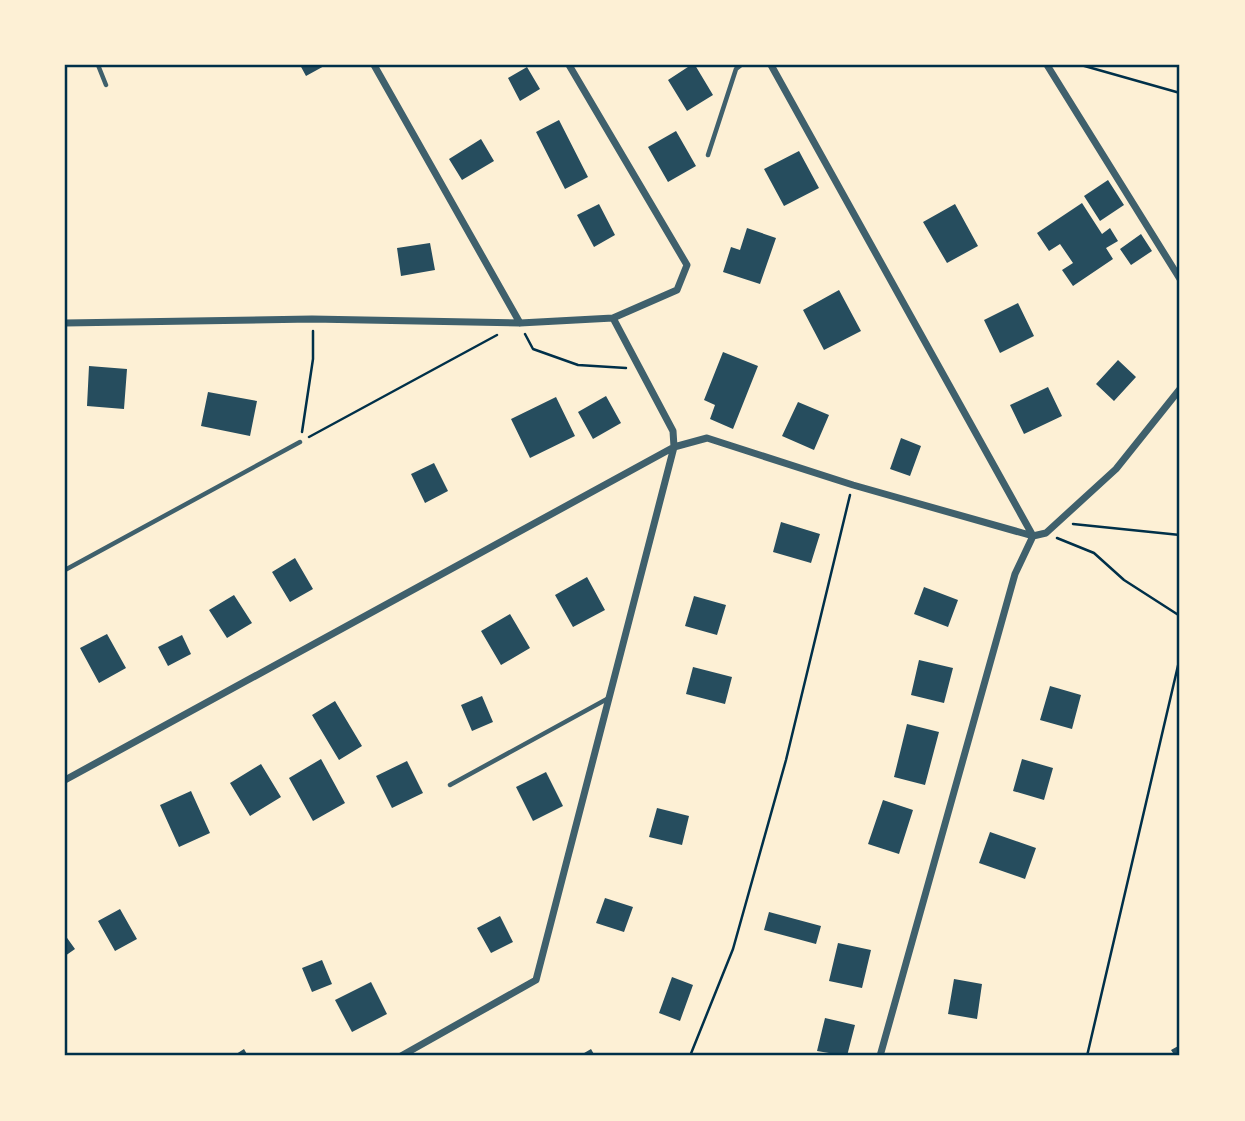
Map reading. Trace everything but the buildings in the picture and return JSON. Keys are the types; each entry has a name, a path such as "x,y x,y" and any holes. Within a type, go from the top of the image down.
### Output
{"street":[{"path":"374,65 520,323"},
{"path":"65,324 312,319 520,323 613,318 677,290 687,265 569,65"},
{"path":"771,65 1033,536"},
{"path":"1047,65 1180,279"},
{"path":"401,1056 536,980 674,447 673,431 613,318"},
{"path":"65,780 674,447 707,438 853,485 1033,536 1046,533 1116,469 1180,389"},
{"path":"880,1056 1016,574 1033,536"}],"lane":[{"path":"98,65 106,85"},
{"path":"708,155 736,69 741,65"},
{"path":"65,570 300,442"},
{"path":"450,785 611,697"}],"path":[{"path":"1081,65 1180,93"},
{"path":"300,442 313,359 312,319"},
{"path":"300,442 520,323 533,349 578,365 640,369"},
{"path":"690,1056 736,937 786,760 853,485"},
{"path":"1059,522 1180,535"},
{"path":"1046,533 1094,553 1124,580 1180,616"},
{"path":"1087,1056 1180,657"}]}
